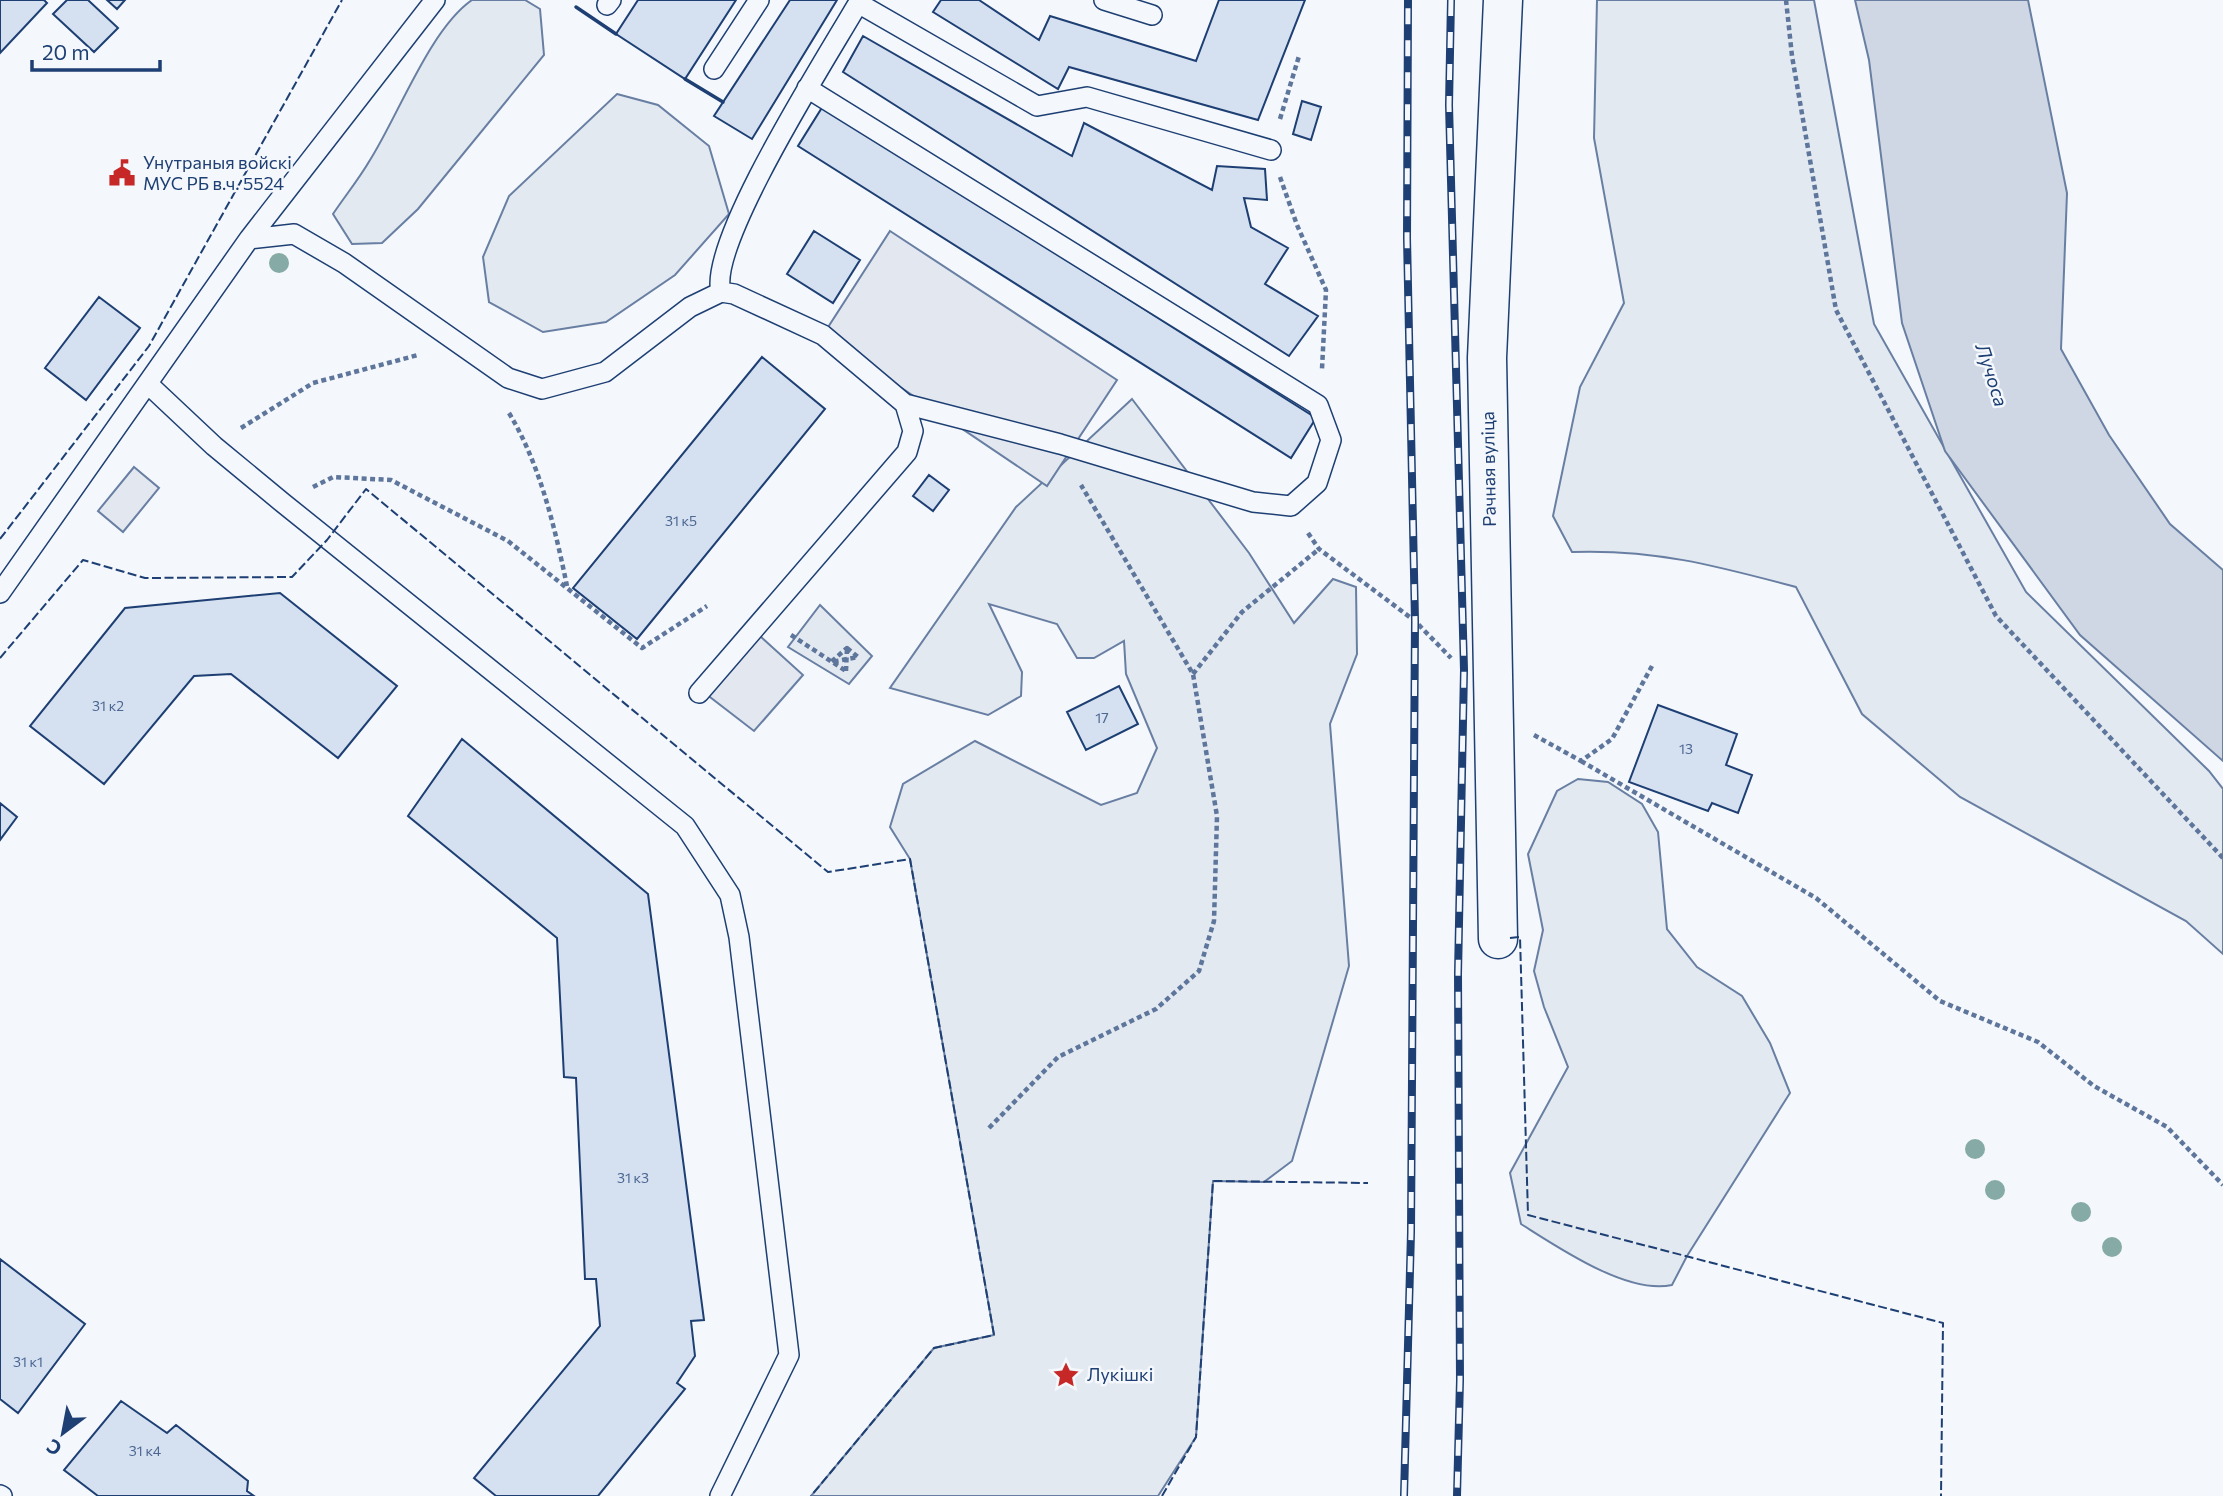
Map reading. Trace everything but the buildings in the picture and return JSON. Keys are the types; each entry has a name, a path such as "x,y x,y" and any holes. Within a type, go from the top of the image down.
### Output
{"street":[{"name":"Рачная вуліца","path":"1498,939 1487,358 1503,0"}],"lane":[{"path":"0,593 249,239 435,0"},
{"path":"714,69 759,0"},
{"path":"1104,0 1152,15"},
{"path":"720,292 718,282 723,258 771,153 859,2 1037,106 1087,97 1271,150"},
{"path":"249,239 294,234 344,263 508,378 542,389 606,372 690,307 720,292 734,293 823,335 905,404 1060,444 1253,502 1291,506 1317,483 1331,440 1318,405 807,88"},
{"path":"148,384 214,446 283,503 685,826 730,895 739,937 789,1355 720,1496"},
{"path":"699,693 907,452 913,431 905,404"}],"path":[{"path":"1786,0 1836,310 1854,346 1996,615 2223,858"},
{"path":"1299,56 1271,150 1297,225 1326,290 1326,339 1318,405"},
{"path":"214,446 313,383 420,354"},
{"path":"504,404 523,437 557,537 568,588"},
{"path":"989,1128 1058,1057 1156,1009 1199,971 1214,921 1217,816 1193,674 1098,519 1060,444"},
{"path":"283,503 333,477 391,480 508,541 642,648 707,606"},
{"path":"1291,506 1319,549 1415,621 1464,670 1492,693 1525,730 1816,898 1941,1001 2038,1042 2094,1086 2167,1128 2223,1185"},
{"path":"1193,674 1242,612 1319,549"},
{"path":"790,634 846,671"},
{"path":"831,662 847,648"},
{"path":"847,648 858,657"},
{"path":"846,671 847,648"},
{"path":"831,662 858,657"},
{"path":"846,671 858,657"},
{"path":"1581,761 1612,739 1652,666"}],"shaded area":[{"path":"472,0 525,0 540,9 544,55 418,209 382,243 352,244 333,214 381,142 442,31"},
{"path":"1597,0 1814,0 1874,324 2026,592 2209,771 2223,789 2223,954 2186,921 1960,797 1862,714 1796,587 1659,556 1572,552 1553,516 1580,387 1624,303 1594,138"},
{"path":"617,94 658,105 709,146 729,214 675,275 606,322 543,332 489,302 483,257 509,196"},
{"path":"890,231 1117,380 1047,486 823,335"},
{"path":"1132,399 1249,553 1294,623 1333,579 1356,587 1357,654 1330,724 1349,966 1292,1161 1264,1182 1213,1181 1196,1437 1158,1496 811,1496 934,1348 994,1335 910,859 890,827 903,784 975,741 1101,805 1137,793 1157,748 1126,674 1124,641 1094,658 1077,658 1057,624 989,604 1022,672 1021,696 988,715 890,688 1016,507"},
{"path":"134,467 159,488 123,532 98,511"},
{"path":"820,605 872,656 849,684 788,647"},
{"path":"749,626 803,675 754,731 697,687"},
{"path":"1578,779 1608,782 1642,804 1658,832 1667,929 1697,967 1742,996 1770,1043 1790,1093 1687,1256 1672,1285 1635,1283 1615,1276 1574,1256 1521,1224 1510,1173 1568,1067 1544,1007 1534,971 1543,930 1528,854 1557,791"}],"water":[{"name":"Лучоса","path":"1855,0 2028,0 2067,193 2061,349 2109,435 2170,524 2223,570 2223,761 2080,635 1945,451 1902,323 1869,60"}],"railway":[{"path":"1404,1496 1411,1232 1415,621 1407,238 1408,0"},
{"path":"1451,0 1449,105 1464,670 1458,974 1460,1380 1457,1496"}],"fence":[{"path":"0,539 149,346 342,0"},
{"path":"0,658 83,560 145,578 292,577 327,540 366,489 828,872 910,859 994,1335 934,1348 811,1496"},
{"path":"1510,938 1520,937 1528,1215 1943,1323 1941,1496"},
{"path":"1162,1496 1196,1437 1213,1181 1368,1183"}],"wall":[{"path":"576,7 616,34"},
{"path":"685,79 723,102"}],"place":[{"name":"Унутраныя войскі МУС РБ в.ч. 5524","path":"122,173"},
{"name":"Лукішкі","path":"1066,1375"}]}
